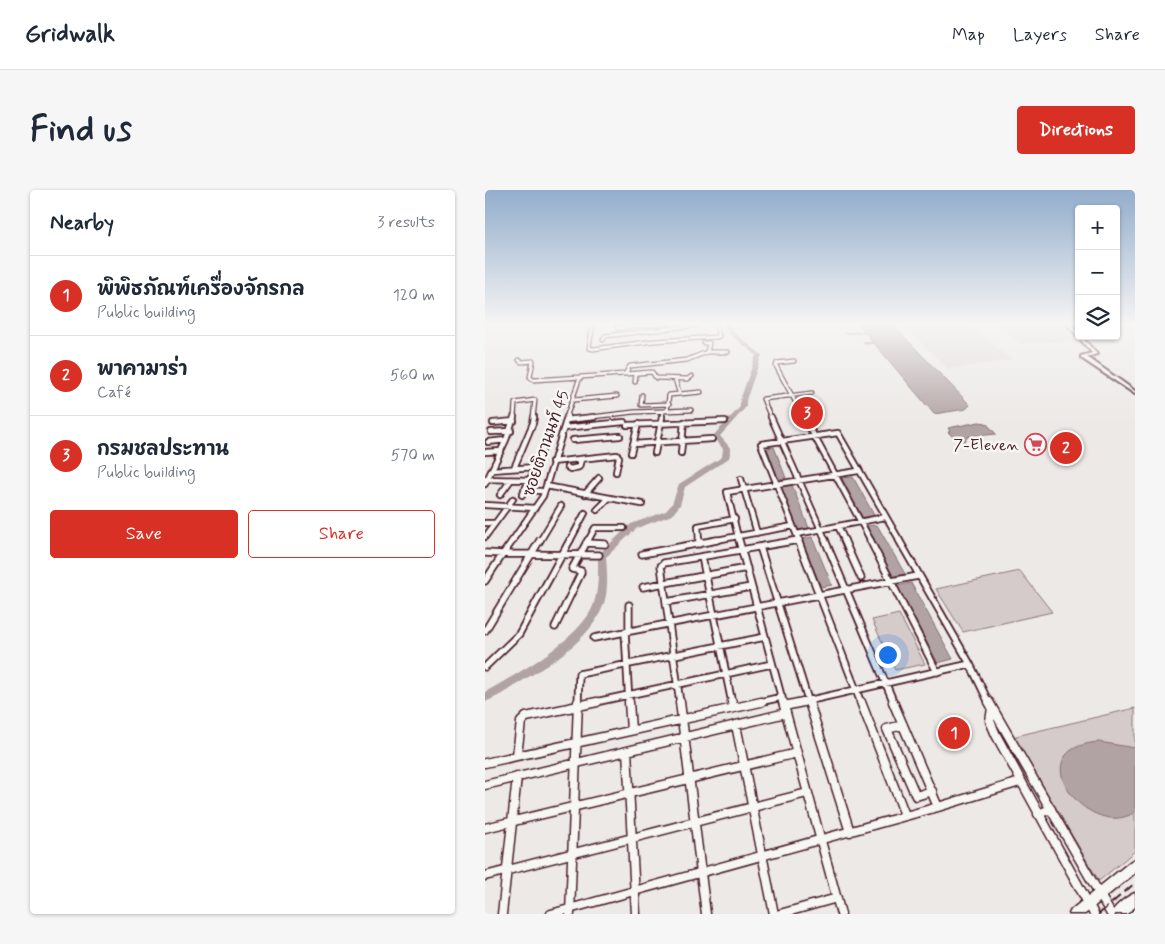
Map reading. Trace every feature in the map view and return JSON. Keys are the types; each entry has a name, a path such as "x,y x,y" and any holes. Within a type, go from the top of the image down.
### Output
{"main road":[{"path":"1075,914 1135,865"},
{"path":"1117,914 1135,899"}],"street":[{"name":"ซอยติวานนท์ 45","path":"485,581 535,508 546,486 580,377 625,374 630,366 687,360 695,357"},
{"path":"1087,357 1083,358 1135,394"},
{"path":"519,360 520,362 533,361 530,377 533,380 580,377"},
{"path":"794,361 777,363 776,366 861,522 937,672"},
{"path":"625,374 652,372 656,378 675,379 688,379 692,376"},
{"path":"635,382 636,373"},
{"path":"675,379 679,392"},
{"path":"655,453 661,423 669,404 669,395 679,392 701,392"},
{"path":"812,393 763,399 821,530 938,807"},
{"path":"642,395 641,405 669,404"},
{"path":"574,400 617,396"},
{"path":"486,481 511,431 514,421 515,403 535,400 533,424 514,468"},
{"path":"566,420 633,412 691,410"},
{"path":"493,423 514,421"},
{"path":"564,428 725,421"},
{"path":"681,453 684,422"},
{"path":"541,491 523,493 531,480 552,423"},
{"path":"631,452 638,424"},
{"path":"589,439 591,426"},
{"path":"491,432 511,431"},
{"path":"905,815 761,445 838,433 992,708 1111,914"},
{"path":"573,440 620,436"},
{"path":"633,444 712,439"},
{"path":"488,442 506,440"},
{"path":"485,452 501,451"},
{"path":"552,462 617,455 619,458 615,472"},
{"path":"567,467 579,467 581,460"},
{"path":"493,470 536,467"},
{"path":"841,914 741,550 727,492 858,471"},
{"path":"585,494 599,478"},
{"path":"741,479 757,533"},
{"path":"500,495 511,480"},
{"path":"486,481 531,480"},
{"path":"546,486 642,504"},
{"path":"486,535 513,498"},
{"path":"597,510 609,498"},
{"path":"485,505 535,508"},
{"path":"485,631 561,506"},
{"path":"485,667 519,634 585,513"},
{"path":"707,914 681,719 679,683 662,564 760,547 838,526 885,518"},
{"path":"699,544 698,526 735,519"},
{"path":"485,523 495,524"},
{"path":"642,554 793,526"},
{"path":"838,526 861,578"},
{"path":"555,627 581,573 581,571 572,570 596,527 624,528"},
{"path":"586,543 605,544"},
{"path":"760,547 850,832"},
{"path":"485,553 599,555"},
{"path":"701,557 733,708"},
{"path":"643,587 747,568"},
{"path":"594,638 918,576"},
{"path":"666,602 751,587"},
{"path":"629,606 626,663 631,730"},
{"path":"570,911 579,674 626,663 765,637"},
{"path":"517,755 521,722 524,717 773,664"},
{"path":"485,785 736,725 809,699 969,664"},
{"path":"485,763 782,697"},
{"path":"992,708 990,721 1020,782 1094,914"},
{"path":"736,725 774,914"},
{"path":"903,725 887,729 916,796 932,791"},
{"path":"627,751 636,914"},
{"path":"485,828 797,753"},
{"path":"503,914 517,777"},
{"path":"551,914 570,911 1020,782"},
{"path":"485,876 807,793"},
{"path":"1038,814 1051,809"},
{"path":"780,914 837,898"}],"shaded area":[{"path":"886,357 924,357 970,405 966,409 934,414"},
{"path":"936,357 1008,357 1012,360 948,369"},
{"path":"979,422 986,423 996,434 967,437 965,441 958,442 948,432 950,431 948,428"},
{"path":"774,447 786,478 778,479 767,448"},
{"path":"853,477 875,517 863,519 842,478"},
{"path":"792,485 809,528 797,530 781,487"},
{"path":"877,525 905,574 893,576 866,526"},
{"path":"812,537 832,585 821,587 802,539"},
{"path":"1020,571 1052,612 963,632 936,589"},
{"path":"911,583 953,659 938,663 897,586"},
{"path":"899,614 925,664 895,670 872,620"},
{"path":"1135,708 1135,851 1099,881 1015,739 1016,736"},
{"path":"1099,742 1135,748 1135,812 1117,818 1098,815 1082,805 1069,791 1062,775 1063,760 1075,748"}],"waterway":[{"path":"485,697 530,671 579,634 590,621 599,603 602,583 602,556 634,526 669,513 676,505 682,486 725,458 727,449 716,436 743,407 743,400 758,357"}],"railway":[{"path":"1099,914 1135,883"}],"place":[{"name":"กรมชลประทาน","path":"807,413"},
{"name":"7-Eleven","path":"1035,444"},
{"name":"พาคามาร่า","path":"1066,448"},
{"name":"พิพิธภัณฑ์เครื่องจักรกล","path":"954,733"}]}
